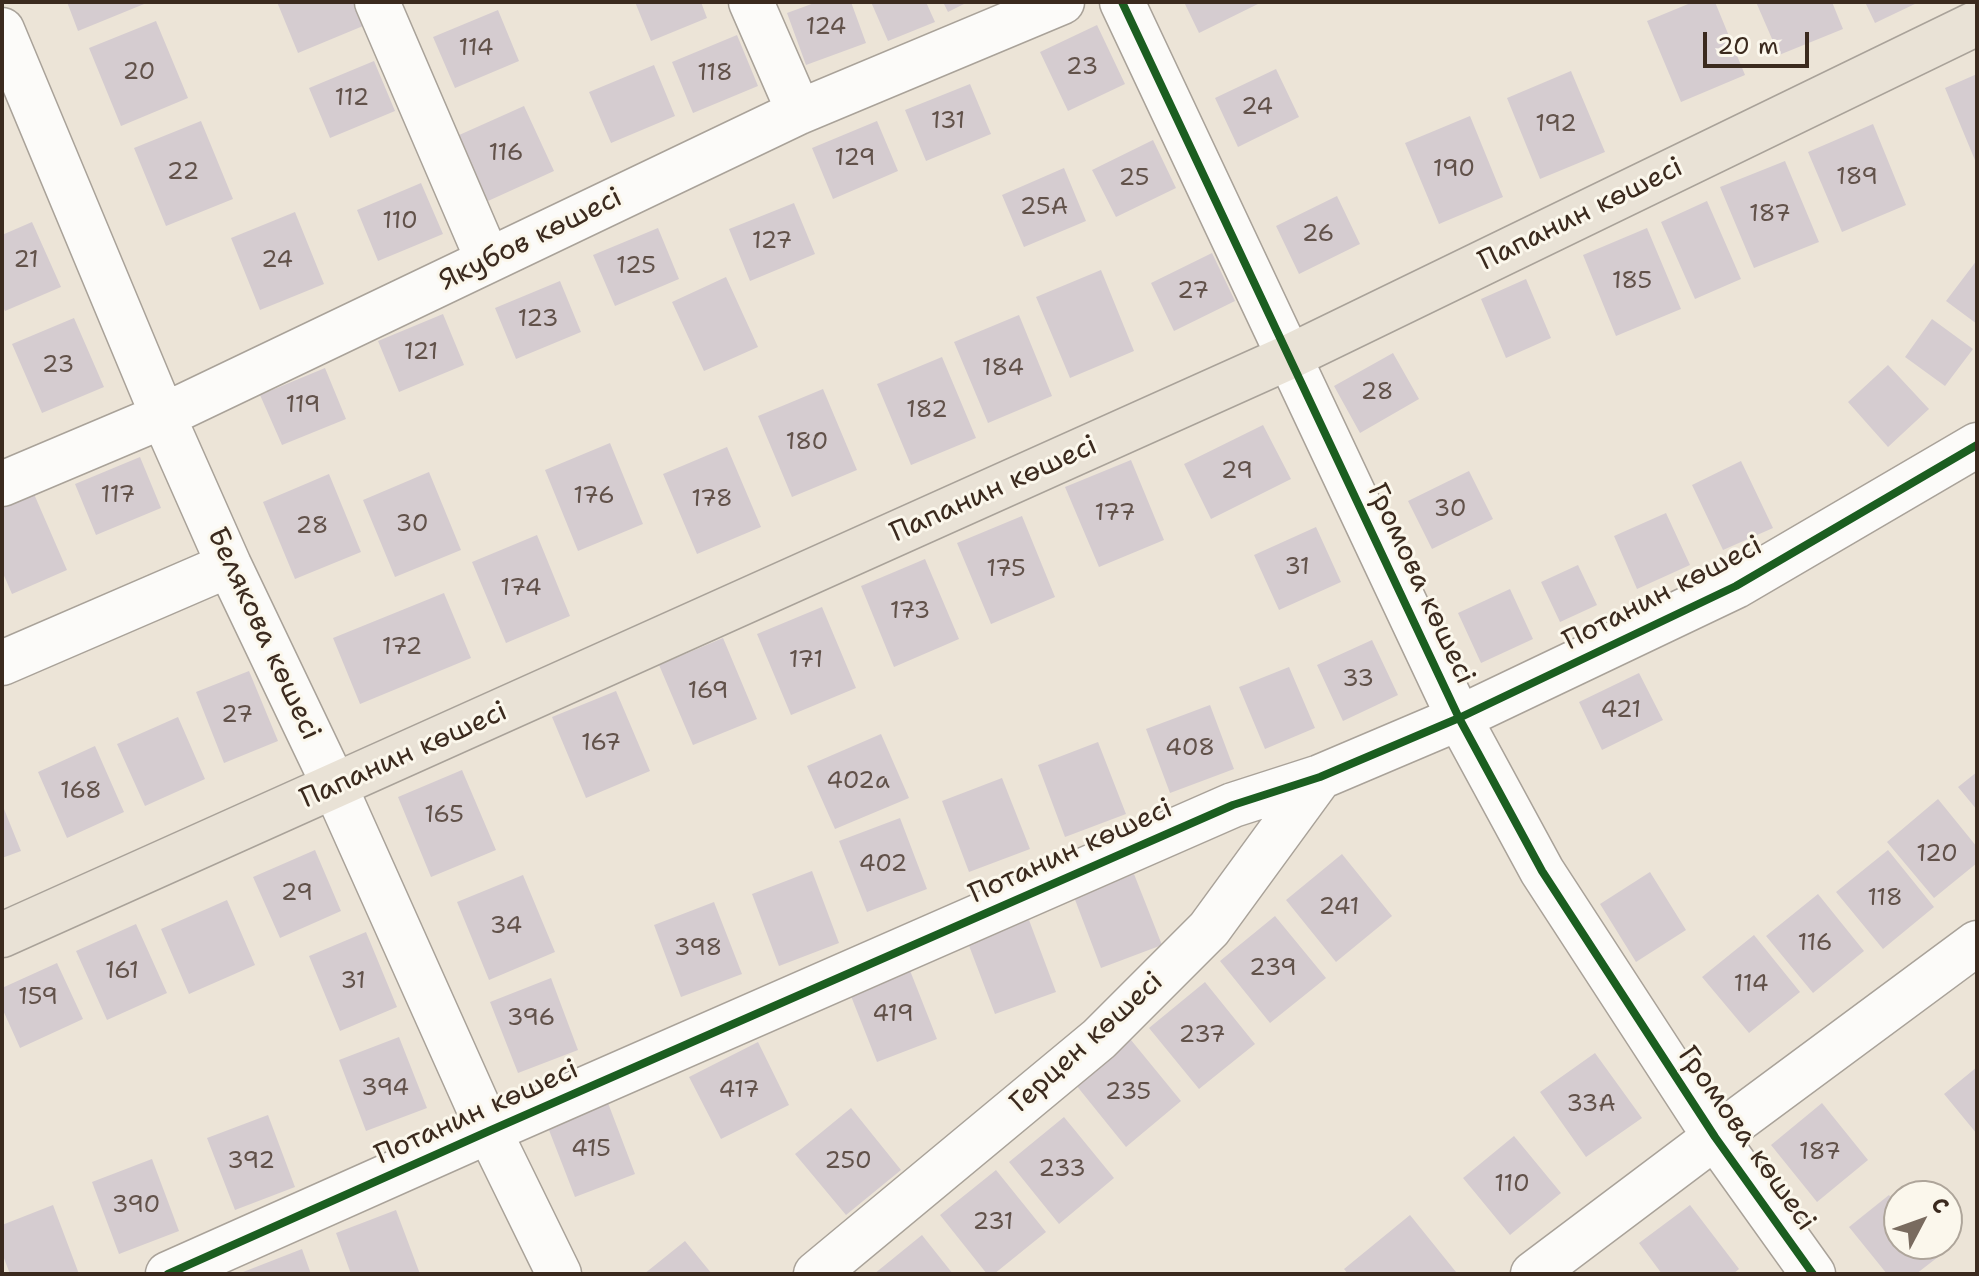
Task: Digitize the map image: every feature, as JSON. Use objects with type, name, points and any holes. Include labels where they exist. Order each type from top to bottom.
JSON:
[{"type":"main road","name":"Папанин көшесі","points":[[2,935],[1289,357],[1977,23]]},
{"type":"street","points":[[377,2],[488,260]]},
{"type":"street","points":[[751,2],[799,112]]},
{"type":"street","name":"Якубов көшесі","points":[[2,484],[163,416],[799,112],[1062,2]]},
{"type":"street","name":"Громова көшесі","points":[[1122,2],[1459,718],[1542,871],[1715,1137],[1813,1274]]},
{"type":"street","name":"Белякова көшесі","points":[[2,30],[163,416],[229,565],[335,787],[489,1131],[559,1274]]},
{"type":"street","name":"Потанин көшесі","points":[[168,1274],[1233,805],[1320,777],[1459,718],[1736,586],[1977,445]]},
{"type":"street","points":[[2,663],[229,565]]},
{"type":"street","name":"Герцен көшесі","points":[[816,1274],[1099,1039],[1209,929],[1320,777]]},
{"type":"street","points":[[1533,1274],[1977,943]]},
{"type":"building","points":[[67,2],[149,2],[78,31]]},
{"type":"building","points":[[277,2],[353,2],[363,26],[298,53]]},
{"type":"building","points":[[635,2],[701,2],[707,18],[651,41]]},
{"type":"building","points":[[817,2],[851,2],[866,43],[806,65],[787,13]]},
{"type":"building","points":[[871,2],[926,2],[935,22],[888,41]]},
{"type":"building","points":[[943,2],[968,2],[948,12]]},
{"type":"building","points":[[1184,2],[1262,2],[1199,33]]},
{"type":"building","points":[[1693,2],[1715,2],[1745,75],[1681,102],[1647,21]]},
{"type":"building","points":[[1756,2],[1832,2],[1843,29],[1779,55]]},
{"type":"building","points":[[1865,2],[1919,2],[1875,23]]},
{"type":"building","points":[[498,10],[519,61],[455,88],[433,37]]},
{"type":"building","points":[[156,21],[188,98],[121,126],[89,48]]},
{"type":"building","points":[[1097,25],[1125,84],[1068,111],[1040,52]]},
{"type":"building","points":[[737,35],[758,86],[693,113],[672,62]]},
{"type":"building","points":[[374,61],[395,111],[330,138],[309,88]]},
{"type":"building","points":[[654,65],[675,116],[611,143],[589,92]]},
{"type":"building","points":[[1276,69],[1299,117],[1238,147],[1215,98]]},
{"type":"building","points":[[1571,71],[1605,152],[1540,179],[1507,98]]},
{"type":"building","points":[[1977,74],[1977,165],[1945,88]]},
{"type":"building","points":[[970,84],[991,134],[926,161],[905,110]]},
{"type":"building","points":[[524,106],[554,171],[488,201],[457,136]]},
{"type":"building","points":[[1470,116],[1503,197],[1439,224],[1405,143]]},
{"type":"building","points":[[201,121],[233,199],[166,226],[134,148]]},
{"type":"building","points":[[877,121],[898,171],[833,199],[812,148]]},
{"type":"building","points":[[1873,124],[1906,205],[1842,232],[1808,152]]},
{"type":"building","points":[[1153,140],[1176,188],[1116,217],[1092,170]]},
{"type":"building","points":[[1785,161],[1819,242],[1754,268],[1720,187]]},
{"type":"building","points":[[1064,168],[1086,221],[1024,247],[1002,195]]},
{"type":"building","points":[[421,183],[443,234],[378,261],[357,210]]},
{"type":"building","points":[[1337,196],[1360,244],[1299,274],[1276,226]]},
{"type":"building","points":[[1707,201],[1741,279],[1695,299],[1661,222]]},
{"type":"building","points":[[794,203],[815,254],[750,281],[729,229]]},
{"type":"building","points":[[295,212],[324,284],[260,310],[231,238]]},
{"type":"building","points":[[32,222],[61,287],[5,311],[2,305],[2,235]]},
{"type":"building","points":[[658,228],[679,279],[615,306],[593,255]]},
{"type":"building","points":[[1647,228],[1681,309],[1616,336],[1583,255]]},
{"type":"building","points":[[1212,253],[1235,301],[1174,331],[1151,283]]},
{"type":"building","points":[[1977,260],[1977,324],[1946,301]]},
{"type":"building","points":[[1101,270],[1134,351],[1070,378],[1036,297]]},
{"type":"building","points":[[726,277],[758,347],[704,371],[672,302]]},
{"type":"building","points":[[1526,279],[1551,338],[1506,358],[1481,299]]},
{"type":"building","points":[[560,281],[581,332],[516,359],[495,308]]},
{"type":"building","points":[[443,314],[464,365],[399,392],[378,341]]},
{"type":"building","points":[[1019,315],[1052,396],[988,423],[954,342]]},
{"type":"building","points":[[74,318],[104,387],[42,413],[12,344]]},
{"type":"building","points":[[1932,319],[1973,349],[1945,386],[1905,357]]},
{"type":"building","points":[[1393,353],[1419,399],[1360,433],[1334,386]]},
{"type":"building","points":[[942,357],[976,438],[911,465],[877,384]]},
{"type":"building","points":[[1888,365],[1929,409],[1888,447],[1848,402]]},
{"type":"building","points":[[325,368],[346,419],[282,445],[260,395]]},
{"type":"building","points":[[823,389],[857,470],[792,497],[758,416]]},
{"type":"building","points":[[1263,425],[1291,479],[1211,519],[1184,464]]},
{"type":"building","points":[[610,443],[643,524],[578,551],[545,470]]},
{"type":"building","points":[[727,447],[761,527],[697,554],[663,474]]},
{"type":"building","points":[[140,457],[161,508],[96,535],[75,484]]},
{"type":"building","points":[[1131,460],[1164,540],[1099,567],[1065,487]]},
{"type":"building","points":[[1741,461],[1773,528],[1723,550],[1692,485]]},
{"type":"building","points":[[1469,471],[1493,519],[1432,549],[1408,501]]},
{"type":"building","points":[[429,472],[461,550],[395,577],[363,500]]},
{"type":"building","points":[[329,474],[361,552],[295,579],[263,502]]},
{"type":"building","points":[[34,494],[67,570],[12,594],[2,571],[2,508]]},
{"type":"building","points":[[1666,513],[1690,565],[1637,589],[1614,536]]},
{"type":"building","points":[[1022,516],[1055,597],[991,624],[957,543]]},
{"type":"building","points":[[1316,527],[1341,582],[1279,610],[1254,555]]},
{"type":"building","points":[[537,535],[570,616],[506,643],[472,562]]},
{"type":"building","points":[[925,559],[959,639],[894,667],[861,586]]},
{"type":"building","points":[[1578,565],[1597,605],[1560,622],[1541,582]]},
{"type":"building","points":[[1510,589],[1533,639],[1481,663],[1458,613]]},
{"type":"building","points":[[444,593],[471,658],[360,704],[333,638]]},
{"type":"building","points":[[822,607],[856,688],[791,715],[757,634]]},
{"type":"building","points":[[723,638],[757,719],[693,745],[659,665]]},
{"type":"building","points":[[1372,640],[1398,695],[1343,721],[1317,665]]},
{"type":"building","points":[[1289,667],[1315,728],[1265,749],[1239,687]]},
{"type":"building","points":[[249,671],[278,741],[224,763],[196,692]]},
{"type":"building","points":[[1639,673],[1663,720],[1602,750],[1579,702]]},
{"type":"building","points":[[616,691],[650,771],[586,798],[552,717]]},
{"type":"building","points":[[1210,705],[1234,769],[1170,793],[1146,729]]},
{"type":"building","points":[[178,717],[205,779],[145,806],[117,744]]},
{"type":"building","points":[[881,734],[909,798],[835,829],[807,766]]},
{"type":"building","points":[[1098,742],[1126,814],[1065,837],[1038,765]]},
{"type":"building","points":[[95,746],[124,812],[67,838],[38,772]]},
{"type":"building","points":[[462,770],[496,850],[431,877],[398,797]]},
{"type":"building","points":[[1977,772],[1977,810],[1958,787]]},
{"type":"building","points":[[1002,778],[1030,849],[969,872],[942,801]]},
{"type":"building","points":[[1938,799],[1977,847],[1977,863],[1934,898],[1887,842]]},
{"type":"building","points":[[2,804],[21,851],[2,858]]},
{"type":"building","points":[[900,818],[927,889],[867,912],[839,841]]},
{"type":"building","points":[[315,850],[341,911],[280,938],[253,877]]},
{"type":"building","points":[[1888,850],[1934,907],[1883,949],[1836,892]]},
{"type":"building","points":[[1342,854],[1392,916],[1336,962],[1286,900]]},
{"type":"building","points":[[812,871],[839,943],[779,966],[752,894]]},
{"type":"building","points":[[1650,872],[1686,930],[1636,962],[1600,904]]},
{"type":"building","points":[[1134,874],[1162,945],[1101,968],[1074,897]]},
{"type":"building","points":[[523,875],[555,952],[489,980],[457,902]]},
{"type":"building","points":[[1818,894],[1864,951],[1813,993],[1766,936]]},
{"type":"building","points":[[227,900],[255,965],[189,994],[161,929]]},
{"type":"building","points":[[714,902],[742,974],[681,997],[654,925]]},
{"type":"building","points":[[1275,916],[1326,978],[1270,1023],[1220,961]]},
{"type":"building","points":[[1029,920],[1056,992],[995,1014],[968,943]]},
{"type":"building","points":[[136,924],[167,993],[107,1020],[76,951]]},
{"type":"building","points":[[366,932],[397,1007],[340,1031],[309,956]]},
{"type":"building","points":[[1754,935],[1800,992],[1749,1033],[1702,977]]},
{"type":"building","points":[[57,963],[83,1019],[20,1048],[2,1008],[2,988]]},
{"type":"building","points":[[909,968],[937,1039],[877,1062],[849,991]]},
{"type":"building","points":[[551,978],[578,1050],[518,1073],[490,1002]]},
{"type":"building","points":[[1205,982],[1255,1044],[1199,1089],[1149,1028]]},
{"type":"building","points":[[399,1037],[427,1108],[366,1131],[339,1060]]},
{"type":"building","points":[[1131,1040],[1181,1101],[1126,1147],[1076,1085]]},
{"type":"building","points":[[758,1042],[789,1105],[721,1139],[689,1077]]},
{"type":"building","points":[[1595,1053],[1642,1118],[1586,1157],[1540,1092]]},
{"type":"building","points":[[1977,1067],[1977,1134],[1944,1094]]},
{"type":"building","points":[[608,1103],[635,1174],[575,1197],[547,1125]]},
{"type":"building","points":[[1822,1103],[1868,1160],[1817,1202],[1771,1145]]},
{"type":"building","points":[[851,1108],[901,1170],[846,1215],[795,1154]]},
{"type":"building","points":[[268,1115],[295,1187],[235,1210],[207,1138]]},
{"type":"building","points":[[1064,1117],[1114,1178],[1059,1224],[1009,1162]]},
{"type":"building","points":[[1514,1136],[1561,1193],[1510,1235],[1463,1178]]},
{"type":"building","points":[[152,1159],[179,1231],[119,1254],[92,1182]]},
{"type":"building","points":[[996,1170],[1046,1232],[994,1274],[987,1274],[940,1215]]},
{"type":"building","points":[[1883,1200],[1883,1260],[1934,1260],[1916,1274],[1887,1274],[1849,1227]]},
{"type":"building","points":[[53,1205],[79,1274],[10,1274],[2,1253],[2,1225]]},
{"type":"building","points":[[1690,1205],[1739,1269],[1733,1274],[1662,1274],[1639,1243]]},
{"type":"building","points":[[396,1210],[420,1274],[351,1274],[336,1233]]},
{"type":"building","points":[[1410,1215],[1456,1272],[1454,1274],[1348,1274],[1344,1269]]},
{"type":"building","points":[[922,1235],[953,1274],[874,1274]]},
{"type":"building","points":[[685,1241],[712,1274],[644,1274]]},
{"type":"building","points":[[302,1249],[311,1274],[238,1274]]},
{"type":"cycle path","points":[[1122,2],[1459,718],[1542,871],[1715,1137],[1813,1274]]},
{"type":"cycle path","points":[[168,1274],[1233,805],[1320,777],[1459,718],[1736,586],[1977,445]]}]
